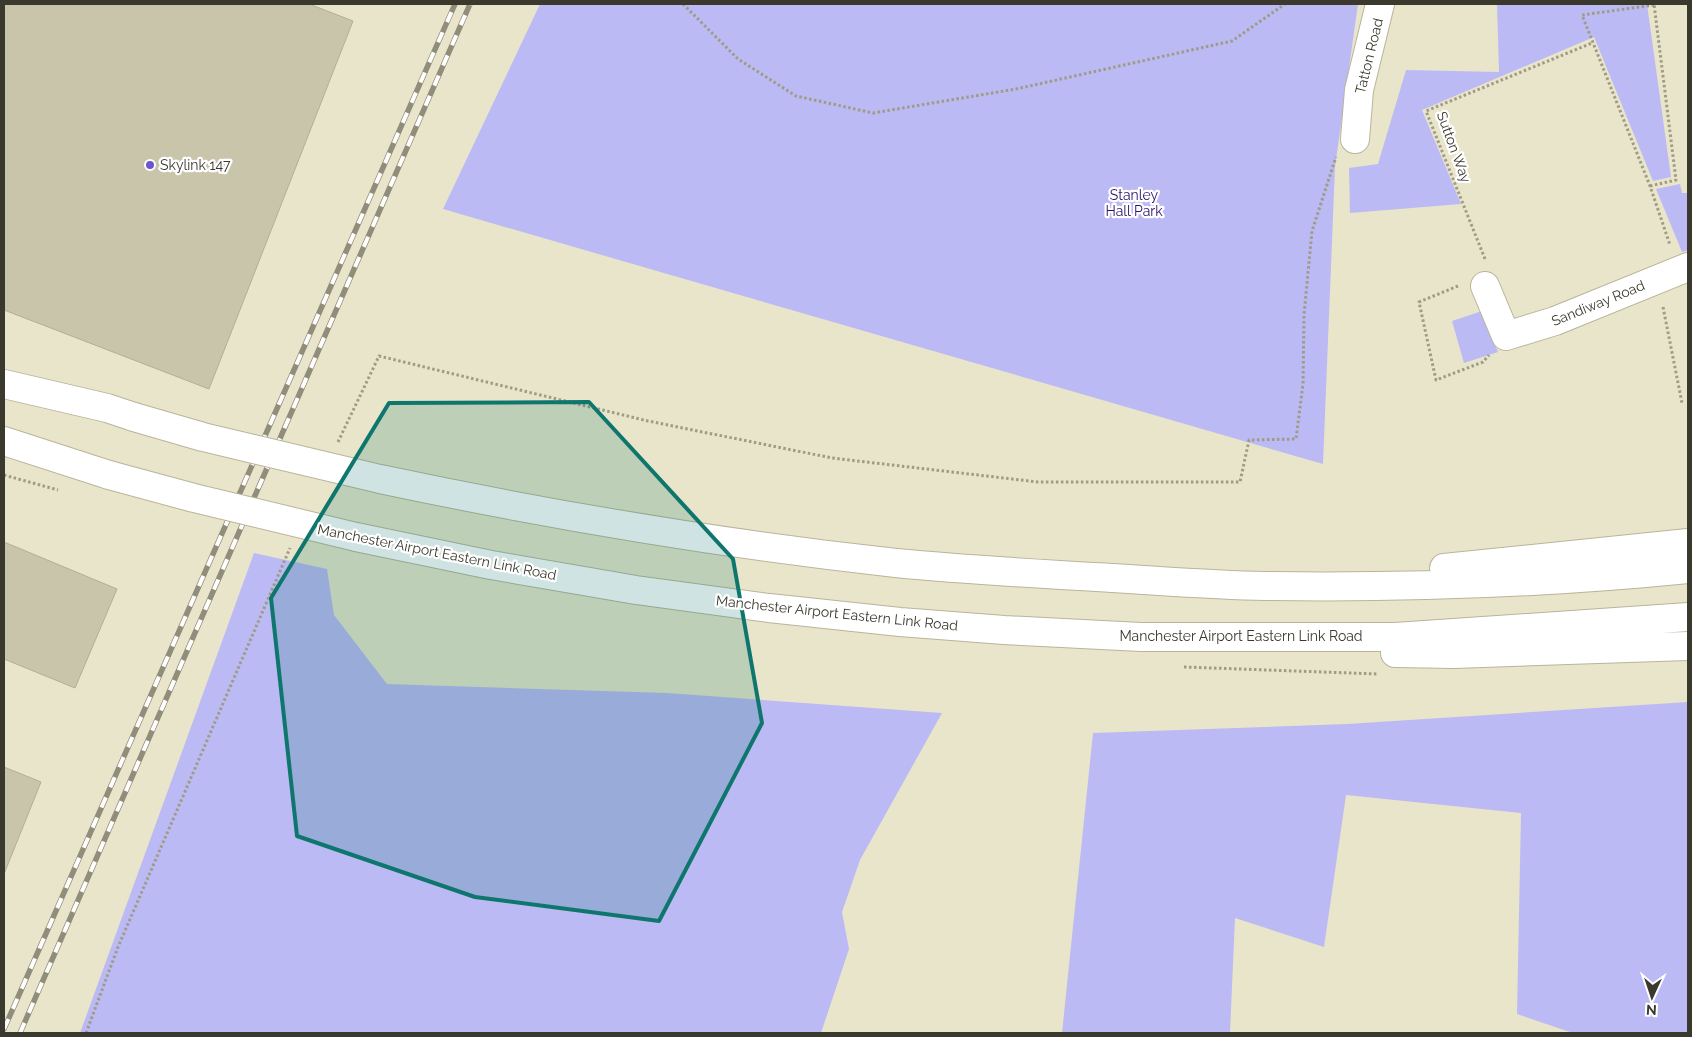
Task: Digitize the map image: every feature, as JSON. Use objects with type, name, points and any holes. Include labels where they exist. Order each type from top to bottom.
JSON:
[{"type":"main road","name":"Tatton Road","points":[[1355,139],[1359,90],[1380,4]]},
{"type":"main road","name":"Sandiway Road","points":[[1506,336],[1555,321],[1675,272]]},
{"type":"main road","points":[[1478,278],[1506,336]]},
{"type":"main road","points":[[4,369],[134,417],[203,437],[380,479],[502,505],[624,525],[878,560],[994,571],[1263,586],[1401,586],[1532,582],[1688,569]]},
{"type":"main road","points":[[4,384],[107,408]]},
{"type":"main road","name":"Manchester Airport Eastern Link Road","points":[[4,441],[109,475],[356,538],[491,565],[636,590],[769,608],[900,622],[1141,637],[1395,637],[1688,618]]},
{"type":"main road","points":[[4,446],[80,467]]},
{"type":"main road","points":[[1263,586],[1688,543]]},
{"type":"main road","points":[[1141,637],[1312,653],[1454,654],[1688,646]]},
{"type":"path","points":[[683,4],[738,59],[796,96],[873,113],[1016,89],[1232,41],[1285,4]]},
{"type":"path","points":[[1650,186],[1676,180],[1654,4],[1582,14],[1650,186],[1675,272],[1682,404]]},
{"type":"path","name":"Sutton Way","points":[[1478,278],[1426,111],[1592,43]]},
{"type":"path","points":[[1249,440],[1296,439],[1303,384],[1304,315],[1312,231],[1338,152],[1355,139]]},
{"type":"path","points":[[1478,278],[1419,302],[1436,380],[1483,362],[1506,336]]},
{"type":"path","points":[[4,475],[61,491]]},
{"type":"highlighted area","points":[[589,402],[733,559],[762,723],[659,921],[475,897],[297,836],[271,598],[389,403]]},
{"type":"green space","name":"Stanley Hall Park","points":[[540,4],[1358,4],[1335,167],[1323,464],[443,209]]},
{"type":"green space","points":[[1497,4],[1647,4],[1671,177],[1653,181],[1594,37],[1422,110],[1461,204],[1350,213],[1349,168],[1378,164],[1406,70],[1499,72]]},
{"type":"green space","points":[[1680,184],[1682,193],[1688,193],[1688,250],[1682,252],[1656,189]]},
{"type":"green space","points":[[1482,311],[1498,352],[1464,363],[1452,321]]},
{"type":"green space","points":[[254,553],[327,569],[334,615],[387,684],[667,693],[942,713],[860,860],[842,912],[849,949],[821,1033],[80,1033]]},
{"type":"green space","points":[[1688,702],[1688,1033],[1573,1033],[1517,1014],[1521,813],[1346,795],[1324,947],[1235,918],[1230,1033],[1062,1033],[1093,733],[1347,724]]},
{"type":"building","name":"Skylink 147","points":[[4,4],[309,4],[353,21],[209,389],[4,310]]},
{"type":"building","points":[[4,542],[117,589],[75,688],[4,659]]},
{"type":"building","points":[[4,767],[41,782],[4,874]]},
{"type":"railway","points":[[4,1029],[455,4]]},
{"type":"railway","points":[[20,1033],[470,4]]},
{"type":"place","name":"Skylink 147","points":[[150,165]]}]
